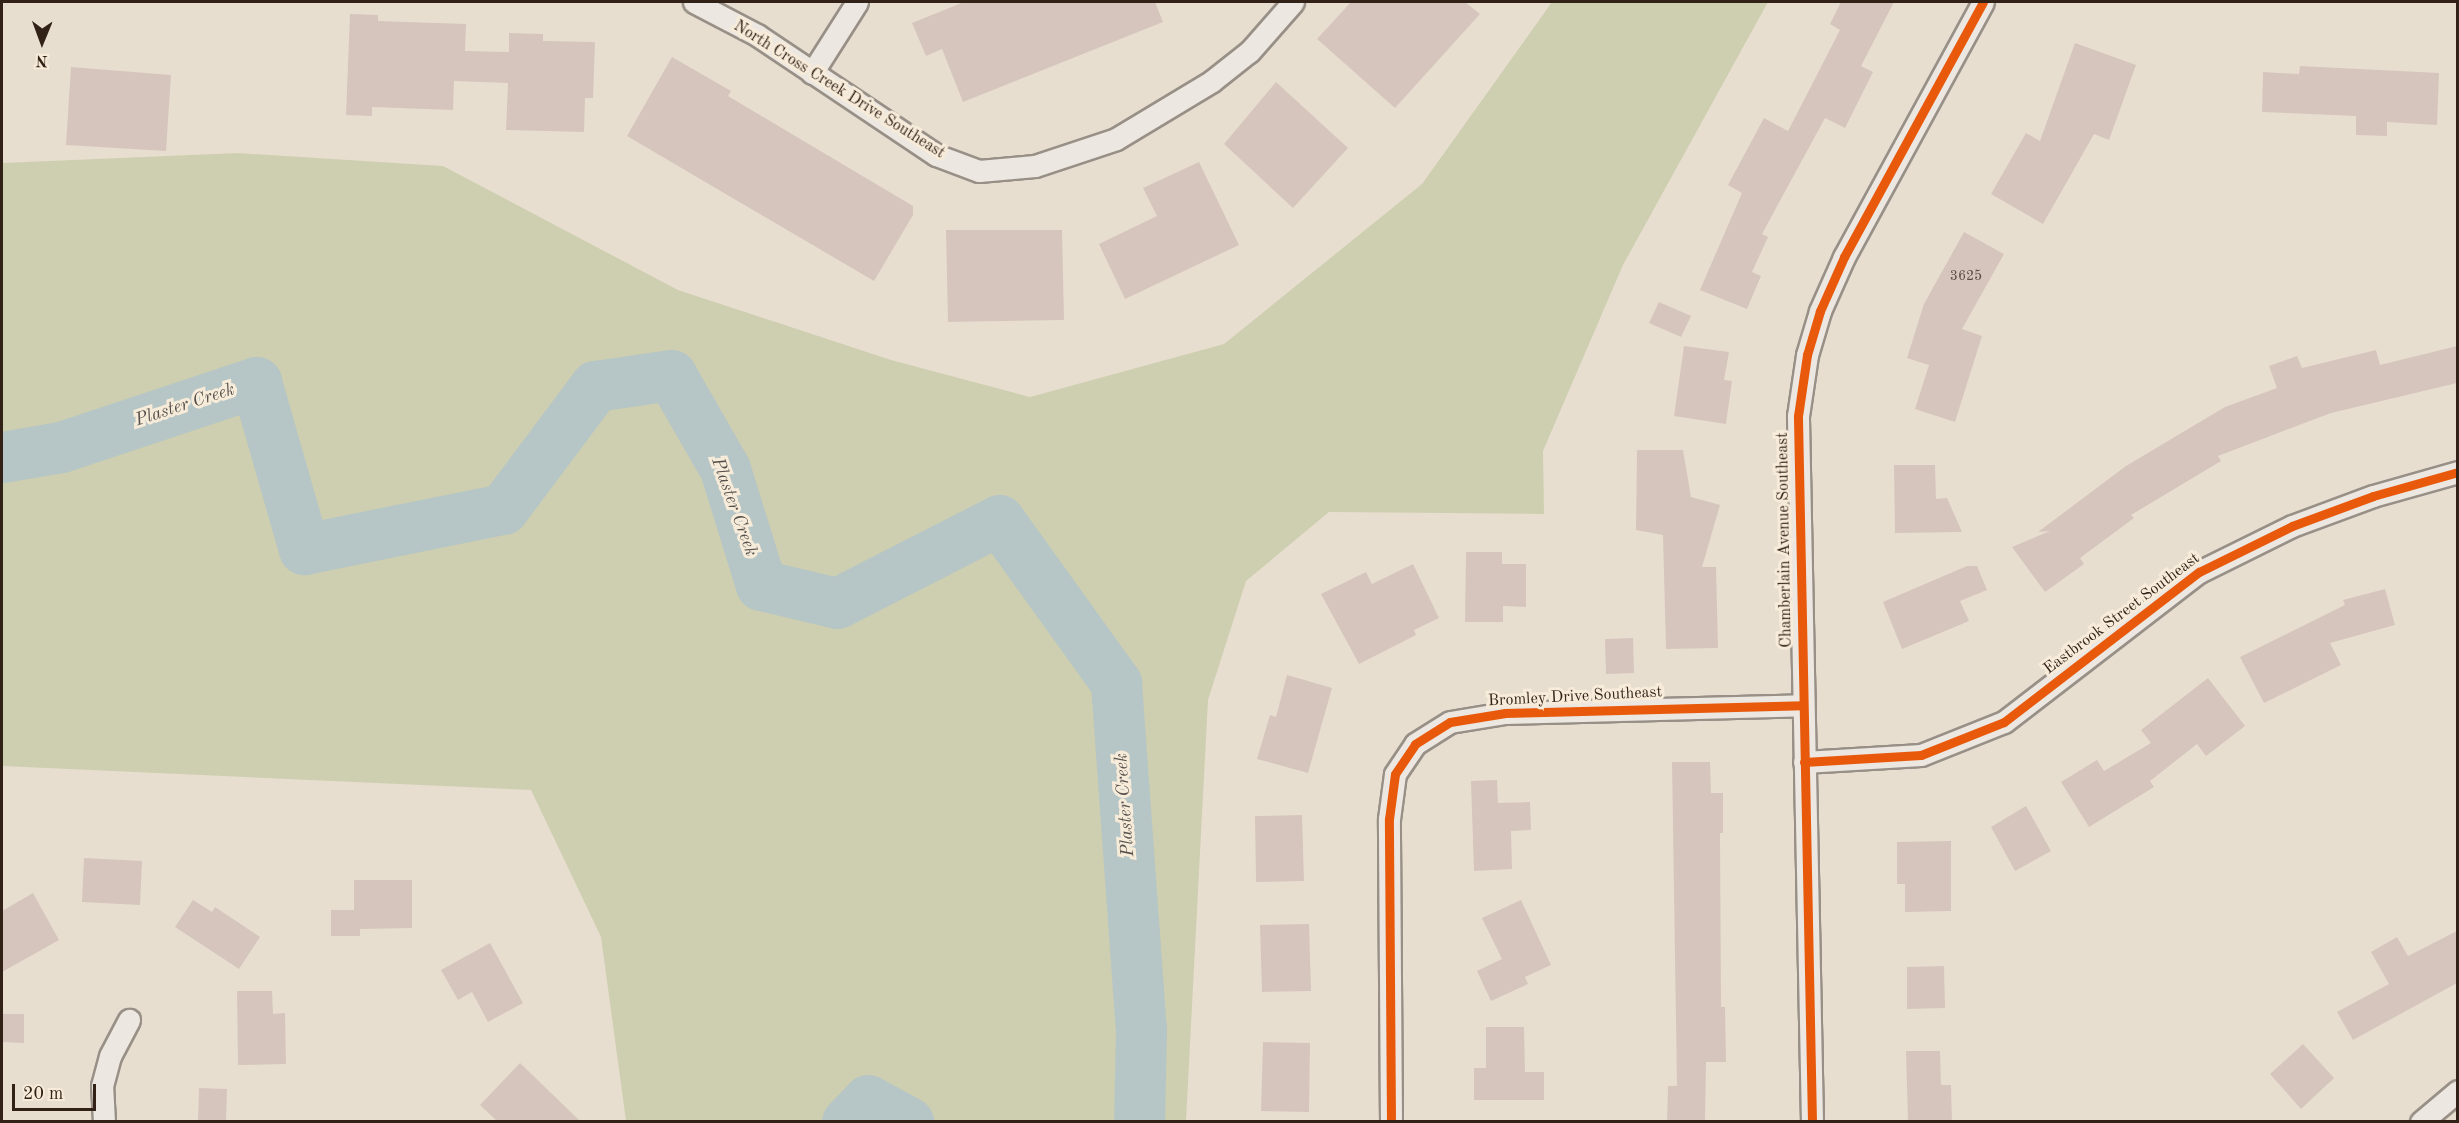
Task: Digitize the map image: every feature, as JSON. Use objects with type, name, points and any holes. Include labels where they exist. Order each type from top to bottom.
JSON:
[{"type":"street","name":"North Cross Creek Drive Southeast","points":[[694,2],[757,35],[936,155],[979,171],[1035,166],[1116,139],[1212,81],[1250,51],[1293,2]]},
{"type":"street","points":[[812,73],[857,2]]},
{"type":"street","name":"Chamberlain Avenue Southeast","points":[[1812,1122],[1796,462],[1798,416],[1807,356],[1820,311],[1844,257],[1983,2]]},
{"type":"street","name":"Eastbrook Street Southeast","points":[[1804,762],[1922,755],[2004,722],[2199,572],[2292,526],[2373,496],[2457,472]]},
{"type":"street","name":"Bromley Drive Southeast","points":[[1391,1122],[1389,819],[1395,774],[1415,744],[1450,722],[1505,713],[1803,705]]},
{"type":"street","points":[[104,1122],[102,1086],[110,1056],[129,1020]]},
{"type":"street","points":[[2421,1122],[2457,1091]]},
{"type":"green space","points":[[1552,2],[1768,2],[1623,265],[1543,451],[1544,514],[1329,512],[1246,581],[1208,700],[1186,1121],[626,1121],[601,937],[531,790],[2,766],[2,163],[238,153],[443,166],[678,290],[891,360],[1030,397],[1224,344],[1422,184]]},
{"type":"building","points":[[964,2],[1155,2],[1163,22],[963,102],[942,49],[926,56],[912,23]]},
{"type":"building","points":[[1351,2],[1465,2],[1480,14],[1395,108],[1317,39]]},
{"type":"building","points":[[1841,2],[1894,2],[1861,66],[1873,72],[1845,128],[1825,118],[1762,234],[1768,237],[1752,272],[1761,276],[1747,309],[1700,290],[1742,193],[1728,185],[1764,118],[1788,131],[1840,30],[1830,24]]},
{"type":"building","points":[[350,14],[378,15],[378,21],[466,24],[465,51],[509,52],[509,33],[543,34],[543,41],[595,42],[593,98],[585,98],[584,132],[506,130],[508,83],[454,81],[453,110],[372,107],[372,116],[346,115]]},
{"type":"building","points":[[2075,43],[2136,65],[2109,140],[2094,134],[2043,224],[1991,194],[2026,133],[2040,141]]},
{"type":"building","points":[[672,57],[731,91],[728,96],[913,206],[913,215],[874,281],[627,136]]},
{"type":"building","points":[[2300,66],[2439,73],[2437,125],[2387,122],[2387,136],[2356,135],[2356,116],[2262,112],[2263,72],[2299,74]]},
{"type":"building","points":[[71,67],[171,75],[166,151],[66,145]]},
{"type":"building","points":[[1276,82],[1348,148],[1293,208],[1224,144]]},
{"type":"building","points":[[1199,162],[1239,245],[1125,299],[1099,244],[1157,216],[1143,188]]},
{"type":"building","points":[[946,230],[1062,230],[1064,320],[948,322]]},
{"type":"building","points":[[1964,232],[2004,254],[1962,329],[1982,336],[1955,422],[1915,409],[1929,365],[1907,358],[1924,304]]},
{"type":"building","points":[[1659,302],[1691,316],[1681,337],[1649,323]]},
{"type":"building","points":[[1684,346],[1729,352],[1724,380],[1732,381],[1726,424],[1674,416]]},
{"type":"building","points":[[2457,346],[2457,383],[2331,413],[2218,456],[2221,461],[2131,515],[2134,518],[2080,558],[2084,564],[2045,592],[2012,547],[2050,531],[2038,532],[2126,466],[2225,407],[2277,388],[2269,366],[2297,356],[2302,368],[2376,350],[2380,365]]},
{"type":"building","points":[[1637,450],[1683,450],[1691,497],[1720,505],[1702,567],[1716,567],[1718,648],[1666,649],[1663,535],[1636,530]]},
{"type":"building","points":[[1894,465],[1935,465],[1936,499],[1947,498],[1962,532],[1895,533]]},
{"type":"building","points":[[1466,552],[1502,552],[1502,564],[1526,564],[1526,607],[1503,606],[1503,622],[1465,622]]},
{"type":"building","points":[[1413,564],[1439,618],[1414,630],[1416,635],[1359,664],[1321,594],[1366,572],[1372,584]]},
{"type":"building","points":[[1967,566],[1977,566],[1987,590],[1960,601],[1969,621],[1902,649],[1883,602]]},
{"type":"building","points":[[2385,589],[2395,625],[2330,643],[2341,665],[2264,703],[2240,657],[2345,605],[2343,600]]},
{"type":"building","points":[[1633,638],[1634,673],[1606,674],[1605,639]]},
{"type":"building","points":[[1287,675],[1332,688],[1308,773],[1257,759],[1270,715],[1276,717]]},
{"type":"building","points":[[2208,678],[2245,726],[2206,756],[2197,744],[2150,781],[2154,787],[2089,827],[2061,782],[2097,760],[2104,771],[2151,743],[2141,730]]},
{"type":"building","points":[[1672,762],[1710,762],[1711,793],[1723,793],[1723,833],[1720,833],[1721,1007],[1725,1007],[1726,1062],[1706,1062],[1705,1122],[1667,1122],[1668,1086],[1677,1086]]},
{"type":"building","points":[[1497,780],[1498,803],[1530,802],[1531,830],[1511,831],[1512,869],[1474,871],[1471,781]]},
{"type":"building","points":[[2026,806],[2051,851],[2015,871],[1991,827]]},
{"type":"building","points":[[1302,815],[1304,881],[1256,882],[1255,816]]},
{"type":"building","points":[[1951,841],[1951,911],[1905,912],[1905,884],[1897,884],[1897,842]]},
{"type":"building","points":[[84,858],[142,861],[140,905],[82,902]]},
{"type":"building","points":[[354,880],[412,880],[412,928],[360,929],[360,936],[331,936],[331,910],[354,910]]},
{"type":"building","points":[[33,893],[59,940],[2,972],[2,911]]},
{"type":"building","points":[[193,900],[212,912],[215,907],[260,937],[239,969],[175,927]]},
{"type":"building","points":[[1521,900],[1551,965],[1525,977],[1528,984],[1491,1001],[1477,971],[1502,959],[1482,918]]},
{"type":"building","points":[[1309,924],[1311,991],[1262,992],[1260,925]]},
{"type":"building","points":[[2457,931],[2457,983],[2353,1040],[2337,1012],[2389,984],[2371,952],[2397,937],[2408,956]]},
{"type":"building","points":[[490,943],[523,1003],[488,1022],[472,992],[458,1000],[441,970]]},
{"type":"building","points":[[1944,966],[1945,1008],[1907,1009],[1907,967]]},
{"type":"building","points":[[237,991],[272,991],[273,1014],[285,1013],[286,1064],[238,1065]]},
{"type":"building","points":[[2,1014],[24,1014],[24,1043],[2,1042]]},
{"type":"building","points":[[1486,1027],[1524,1027],[1525,1072],[1544,1072],[1544,1100],[1474,1100],[1474,1068],[1486,1068]]},
{"type":"building","points":[[1263,1042],[1310,1043],[1309,1112],[1261,1111]]},
{"type":"building","points":[[2303,1044],[2334,1078],[2301,1109],[2270,1074]]},
{"type":"building","points":[[1906,1051],[1940,1051],[1941,1085],[1951,1085],[1952,1122],[1908,1122]]},
{"type":"building","points":[[520,1063],[581,1122],[498,1122],[480,1105]]},
{"type":"building","points":[[199,1088],[227,1089],[226,1122],[198,1122]]},
{"type":"waterway","name":"Plaster Creek","points":[[2,457],[61,447],[256,382],[304,549],[503,509],[595,386],[671,375],[725,469],[761,585],[837,603],[999,520],[1116,683],[1141,1028],[1139,1122]]},
{"type":"waterway","name":"Plaster Creek","points":[[847,1122],[868,1100],[908,1122]]},
{"type":"cycle path","points":[[1812,1122],[1798,416],[1807,355],[1820,311],[1844,257],[1983,2]]},
{"type":"cycle path","points":[[1804,762],[1921,755],[2004,722],[2199,572],[2292,526],[2373,496],[2458,472]]},
{"type":"cycle path","points":[[1391,1122],[1389,819],[1395,774],[1415,744],[1450,722],[1505,713],[1803,705]]}]
